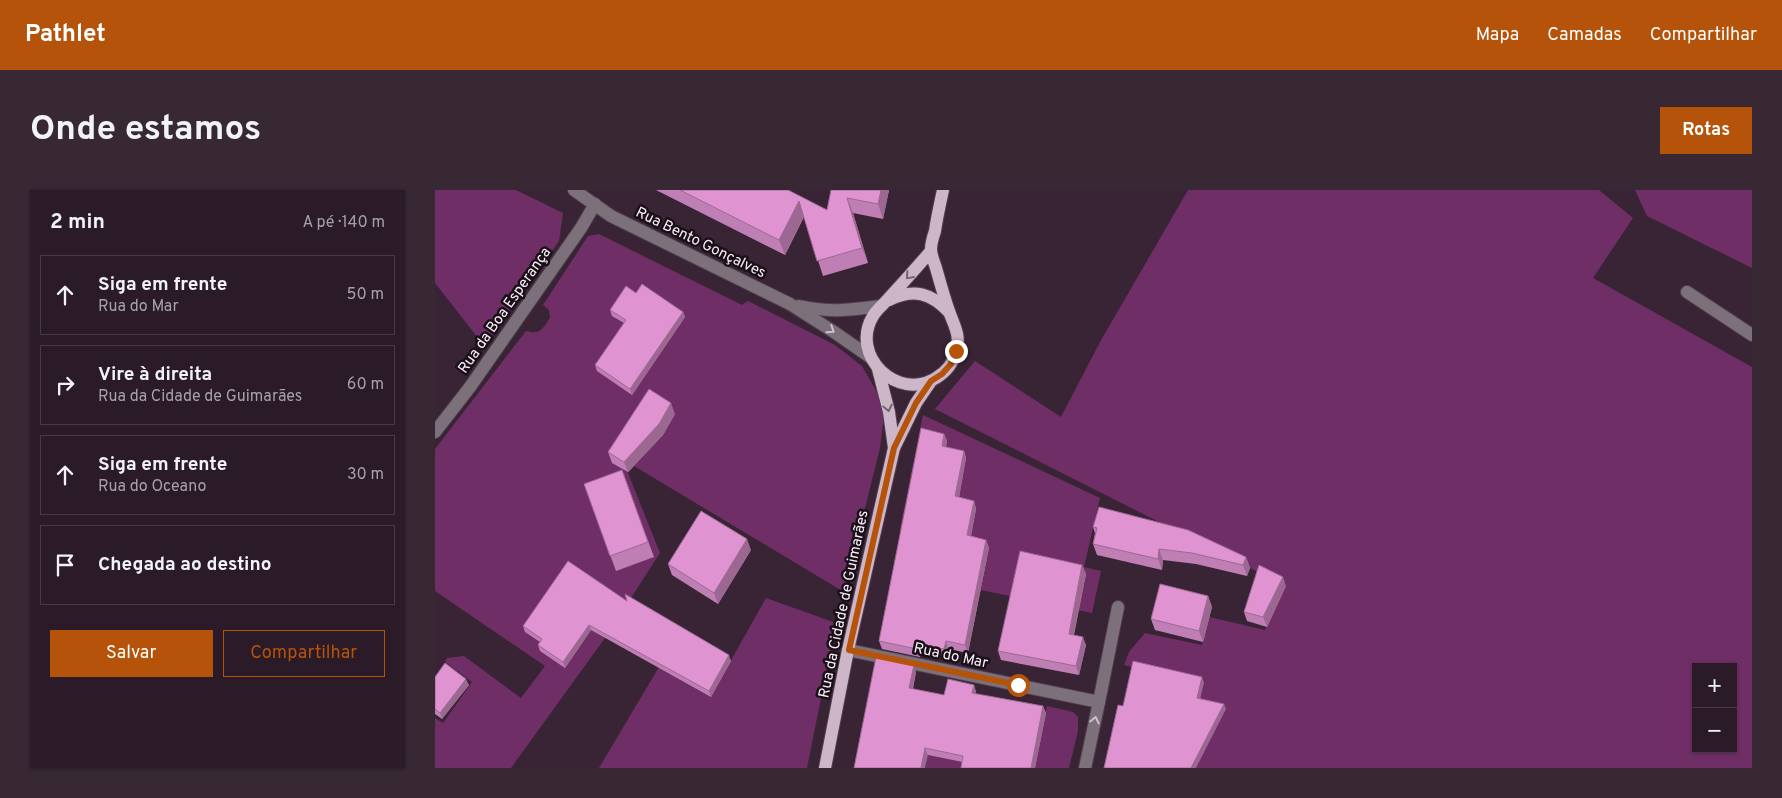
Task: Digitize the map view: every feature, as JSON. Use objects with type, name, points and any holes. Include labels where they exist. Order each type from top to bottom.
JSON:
[{"type":"main road","points":[[943,190],[931,251],[949,312]]},
{"type":"main road","points":[[884,304],[899,295],[913,293],[927,296],[940,302],[949,312],[956,324],[958,338],[951,364],[942,374],[931,381],[920,384],[902,383],[887,377],[878,369],[870,357],[867,343],[872,316],[931,251]]},
{"type":"main road","points":[[878,369],[889,412],[894,448]]},
{"type":"main road","points":[[894,448],[916,403],[931,381]]},
{"type":"main road","name":"Rua da Cidade de Guimarães","points":[[825,768],[894,448]]},
{"type":"street","name":"Rua Bento Gonçalves","points":[[575,190],[611,216],[790,304]]},
{"type":"street","name":"Rua da Boa Esperança","points":[[435,432],[470,387],[581,228],[595,204]]},
{"type":"street","points":[[1687,292],[1752,335]]},
{"type":"street","points":[[790,304],[828,311],[842,311],[884,304]]},
{"type":"street","points":[[790,304],[870,357]]},
{"type":"street","points":[[1085,768],[1118,607]]},
{"type":"street","name":"Rua do Mar","points":[[849,650],[1099,702]]},
{"type":"shaded area","points":[[435,190],[516,190],[563,213],[559,241],[485,347],[435,283]]},
{"type":"shaded area","points":[[1188,190],[1599,190],[1633,218],[1593,278],[1752,367],[1752,768],[1196,768],[1200,699],[1204,683],[1124,665],[1129,652],[1145,633],[1202,645],[1209,617],[1265,630],[1286,586],[935,409],[975,361],[1061,417],[1100,342]]},
{"type":"shaded area","points":[[1635,190],[1752,190],[1752,268],[1647,216]]},
{"type":"shaded area","points":[[599,234],[742,305],[748,301],[835,345],[862,366],[878,394],[884,416],[880,448],[844,592],[634,466],[628,473],[660,553],[605,638],[511,768],[435,768],[435,718],[443,723],[472,682],[445,662],[447,658],[464,656],[521,698],[545,666],[435,591],[435,449],[526,331],[538,332],[545,325],[550,318],[549,310],[543,305],[588,236]]},
{"type":"shaded area","points":[[923,415],[1100,498],[1084,567],[1101,571],[1092,613],[981,590],[989,548],[969,543],[945,454],[947,441],[905,530],[900,529]]},
{"type":"shaded area","points":[[766,598],[836,623],[807,768],[599,768],[659,667],[711,696]]},
{"type":"shaded area","points":[[1047,706],[1073,712],[1078,717],[1078,731],[1069,768],[1035,768]]},
{"type":"shaded area","points":[[928,755],[966,763],[965,768],[925,768]]},
{"type":"building","points":[[680,190],[788,190],[827,210],[831,190],[881,190],[878,204],[847,198],[862,248],[817,261],[799,201],[779,240]]},
{"type":"building","points":[[642,284],[683,312],[630,389],[595,365],[626,320],[610,310],[626,286],[636,293]]},
{"type":"building","points":[[649,389],[671,403],[659,424],[624,462],[608,452]]},
{"type":"building","points":[[921,428],[944,434],[942,446],[964,451],[955,496],[974,501],[967,535],[986,540],[965,645],[946,641],[944,649],[918,644],[917,649],[879,641]]},
{"type":"building","points":[[622,470],[648,542],[610,556],[584,484]]},
{"type":"building","points":[[1099,507],[1188,530],[1246,557],[1243,565],[1192,553],[1159,549],[1158,559],[1093,544],[1097,528],[1093,527]]},
{"type":"building","points":[[701,511],[747,539],[714,593],[668,564]]},
{"type":"building","points":[[1020,551],[1082,565],[1069,634],[1083,637],[1076,666],[998,651]]},
{"type":"building","points":[[568,561],[627,601],[625,594],[729,655],[709,691],[589,625],[563,662],[538,645],[542,639],[523,626]]},
{"type":"building","points":[[1259,565],[1283,577],[1263,617],[1244,612]]},
{"type":"building","points":[[1160,584],[1208,596],[1199,631],[1151,619]]},
{"type":"building","points":[[876,657],[914,665],[909,688],[944,695],[948,679],[974,685],[972,693],[1043,706],[1031,768],[961,768],[963,756],[925,748],[921,768],[854,768]]},
{"type":"building","points":[[1133,661],[1202,677],[1197,698],[1224,704],[1191,768],[1104,768],[1118,705],[1123,706]]},
{"type":"building","points":[[445,663],[466,679],[440,713],[435,709],[435,677]]},
{"type":"route","points":[[956,351],[951,364],[942,374],[931,381],[916,403],[894,448],[849,650],[1018,685]]}]
